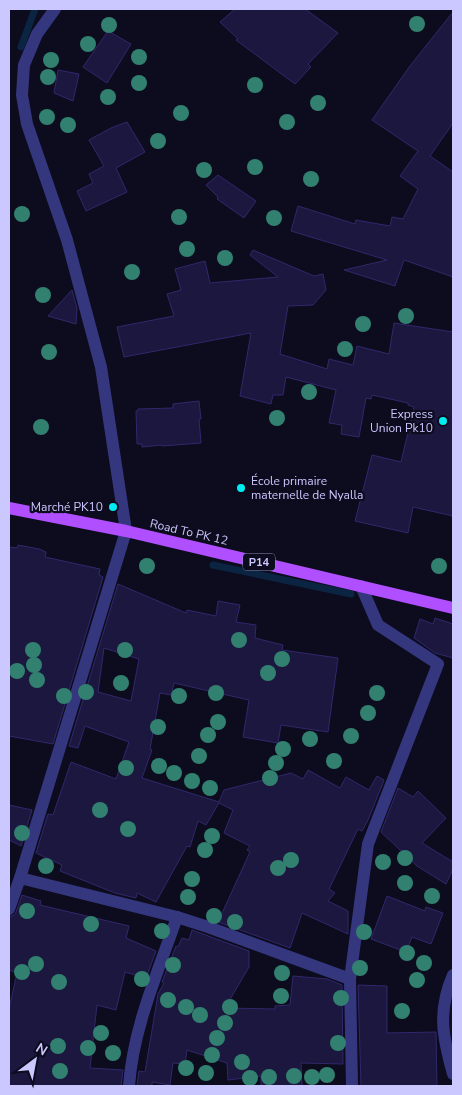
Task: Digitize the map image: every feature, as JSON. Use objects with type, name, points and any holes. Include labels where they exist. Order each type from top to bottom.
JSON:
[{"type":"main road","name":"Road To PK 12","points":[[9,508],[126,531],[453,608]]},
{"type":"street","points":[[9,909],[126,531],[101,367],[67,240],[27,124],[22,95],[24,65],[37,34],[55,9]]},
{"type":"street","points":[[352,1086],[350,980],[368,844],[438,664],[378,625],[361,586]]},
{"type":"street","points":[[20,878],[177,917],[350,980]]},
{"type":"street","points":[[130,1086],[131,1064],[138,1030],[177,917]]},
{"type":"street","points":[[453,975],[445,1000],[442,1030],[453,1074]]},
{"type":"building","points":[[235,9],[305,9],[338,33],[308,64],[311,67],[295,84],[236,40],[238,39],[220,22]]},
{"type":"building","points":[[453,12],[453,123],[430,156],[453,172],[453,277],[404,260],[395,286],[344,270],[387,260],[291,231],[298,206],[355,224],[356,220],[390,226],[392,217],[403,219],[418,189],[400,176],[418,151],[372,120],[410,66]]},
{"type":"building","points":[[108,31],[131,44],[107,83],[83,67]]},
{"type":"building","points":[[58,70],[79,74],[73,101],[54,93]]},
{"type":"building","points":[[127,122],[145,152],[116,168],[127,192],[86,211],[77,191],[93,183],[89,174],[104,166],[89,140]]},
{"type":"building","points":[[218,175],[256,201],[244,218],[217,199],[218,197],[206,185]]},
{"type":"building","points":[[253,250],[314,276],[323,274],[326,290],[313,305],[288,306],[280,354],[327,369],[329,359],[353,365],[357,346],[389,354],[394,323],[453,332],[453,516],[413,507],[408,533],[355,521],[372,455],[401,462],[414,407],[408,405],[408,403],[372,395],[371,399],[366,398],[359,437],[341,434],[342,425],[329,423],[336,390],[286,377],[283,395],[273,395],[271,404],[240,396],[251,333],[124,357],[117,327],[174,316],[167,294],[181,290],[175,269],[205,261],[210,283],[278,277],[250,255]]},
{"type":"building","points":[[72,290],[77,308],[76,324],[48,316]]},
{"type":"building","points":[[199,401],[201,443],[142,447],[142,444],[137,444],[136,411],[138,409],[173,408],[173,404]]},
{"type":"building","points":[[18,545],[46,552],[45,557],[100,569],[99,575],[103,577],[53,744],[9,736],[9,547],[17,548]]},
{"type":"building","points":[[118,584],[186,613],[187,610],[216,616],[218,601],[240,605],[236,622],[256,625],[255,638],[283,645],[282,650],[338,658],[328,732],[281,725],[278,743],[243,737],[249,700],[174,683],[171,695],[160,693],[150,749],[152,750],[142,778],[219,802],[224,790],[291,773],[303,779],[308,770],[340,788],[346,777],[369,790],[377,776],[384,780],[368,820],[362,831],[358,829],[329,889],[335,893],[328,901],[348,911],[348,934],[302,913],[290,948],[218,922],[250,852],[247,850],[250,846],[224,833],[233,810],[219,803],[206,825],[198,821],[190,847],[187,846],[156,902],[137,893],[136,898],[115,893],[60,871],[62,865],[36,853],[48,814],[53,815],[71,762],[116,779],[129,742],[85,726],[78,748],[69,746]],"holes":[[[104,648],[139,659],[131,701],[98,692]]]},
{"type":"building","points":[[435,618],[453,624],[453,658],[435,653],[414,638],[420,619],[433,624]]},
{"type":"building","points":[[398,788],[413,797],[418,791],[446,818],[422,843],[453,862],[453,869],[446,884],[417,866],[381,832]]},
{"type":"building","points":[[9,805],[32,810],[21,846],[9,840]]},
{"type":"building","points":[[22,895],[41,901],[40,905],[129,926],[126,938],[156,951],[146,978],[125,972],[116,1010],[97,1005],[90,1068],[123,1070],[121,1086],[9,1086],[9,1009],[17,973],[9,970],[9,917],[16,912]]},
{"type":"building","points":[[387,896],[425,911],[426,907],[443,913],[431,944],[412,937],[406,952],[371,939]]},
{"type":"building","points":[[192,930],[249,951],[249,967],[225,1008],[275,1009],[275,1006],[290,1005],[293,976],[327,979],[342,985],[343,1064],[301,1063],[302,1086],[261,1086],[261,1076],[228,1080],[227,1063],[187,1050],[185,1064],[173,1063],[170,1085],[152,1082],[152,1086],[137,1086],[139,1071],[145,1072],[158,994],[164,983],[162,982],[176,946],[178,947],[182,938],[189,940]]},
{"type":"building","points":[[358,985],[387,986],[387,1033],[436,1032],[437,1086],[361,1086]]},
{"type":"waterway","points":[[21,47],[35,9]]},
{"type":"waterway","points":[[213,565],[351,594]]},
{"type":"place","name":"Express Union Pk10","points":[[443,421]]},
{"type":"place","name":"École primaire maternelle de Nyalla","points":[[241,488]]},
{"type":"place","name":"Marché PK10","points":[[113,507]]}]
